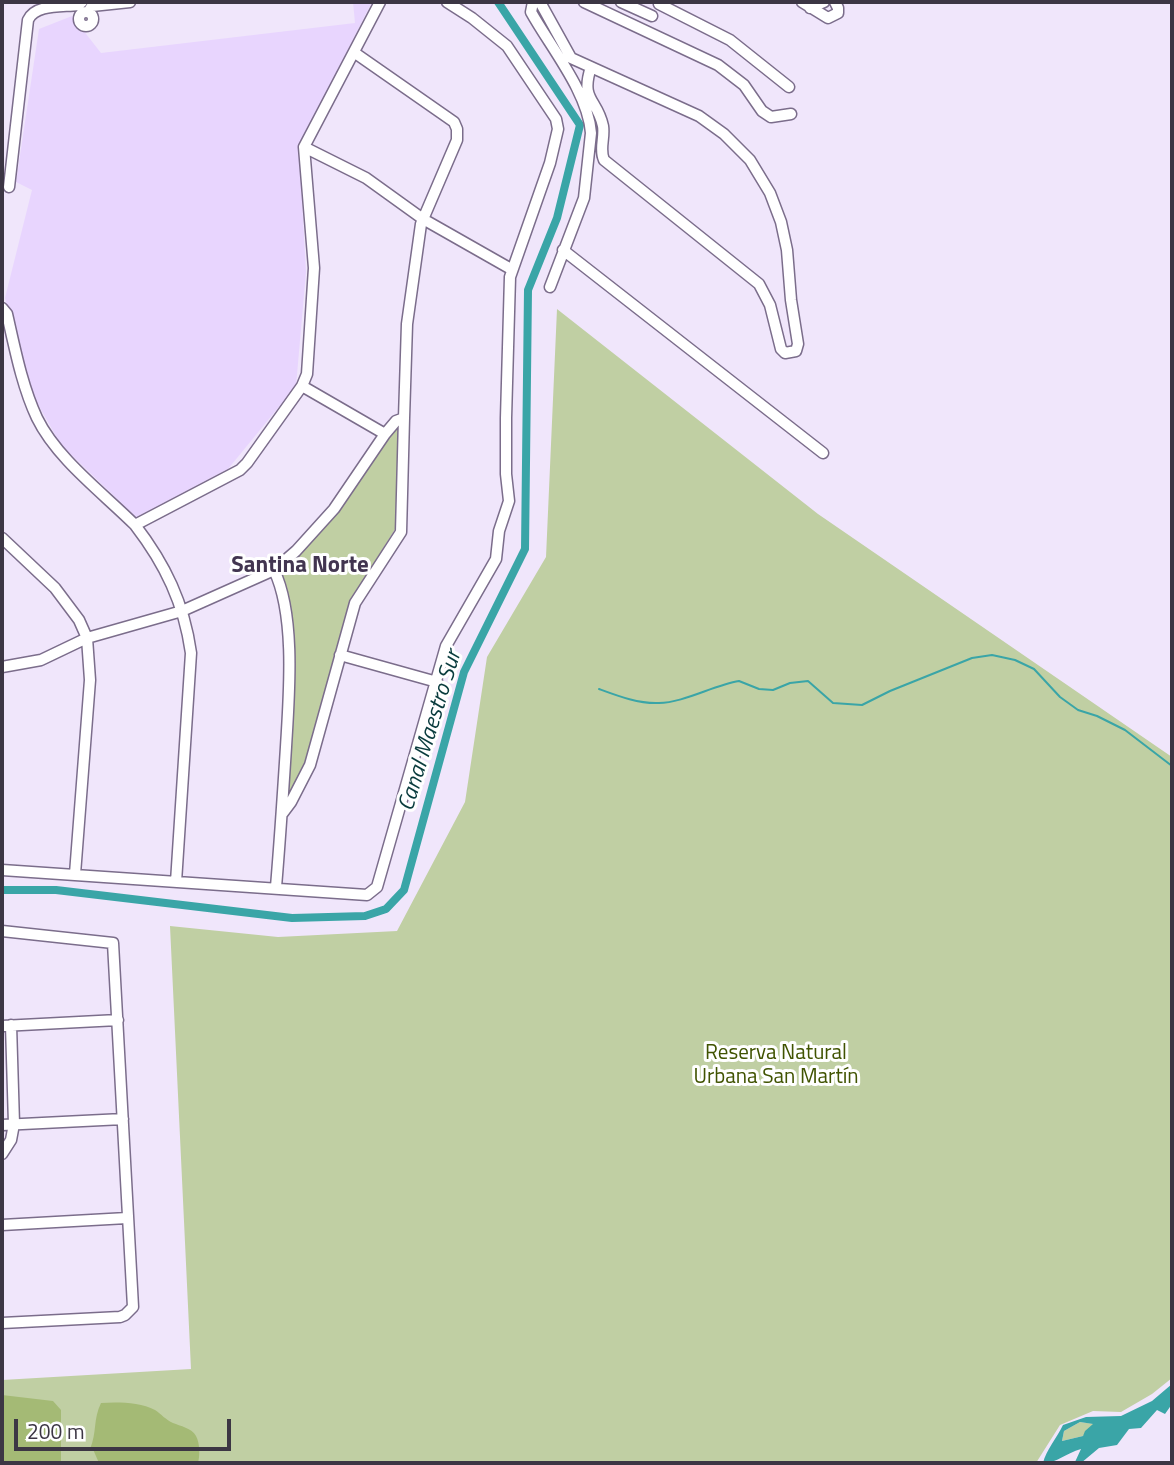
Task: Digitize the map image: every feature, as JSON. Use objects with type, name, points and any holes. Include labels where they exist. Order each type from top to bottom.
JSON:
[{"type":"street","points":[[9,187],[26,28],[30,15],[41,9],[130,2]]},
{"type":"street","points":[[135,525],[216,484],[244,466],[302,386],[307,371],[314,273],[304,147],[380,2]]},
{"type":"street","points":[[2,870],[367,895],[375,891],[446,646],[494,565],[499,531],[509,501],[506,418],[511,269],[550,163],[558,123],[507,46],[447,2]]},
{"type":"street","points":[[533,2],[531,12],[575,84],[591,123],[591,147],[584,198],[551,287]]},
{"type":"street","points":[[540,2],[567,52],[575,61],[591,67],[686,109],[711,124],[741,149],[770,193],[781,222],[789,260],[792,308],[798,344],[796,351],[785,353],[780,349],[763,289],[752,277],[604,160],[603,128],[587,92],[591,67]]},
{"type":"street","points":[[584,2],[718,65],[744,85],[766,115],[775,118],[791,114]]},
{"type":"street","points":[[621,2],[652,16]]},
{"type":"street","points":[[806,5],[824,2]]},
{"type":"street","points":[[806,5],[832,18],[838,13],[835,2]]},
{"type":"street","points":[[646,30],[659,3],[730,40],[789,88]]},
{"type":"street","points":[[282,814],[310,765],[355,603],[401,529],[407,324],[423,219],[457,140],[456,124],[355,53]]},
{"type":"street","points":[[304,147],[366,178],[423,219],[511,269]]},
{"type":"street","points":[[564,250],[823,453]]},
{"type":"street","points":[[2,308],[7,314],[25,387],[37,418],[64,455],[135,525],[164,566],[182,611],[189,638],[191,665],[176,882]]},
{"type":"street","points":[[771,312],[792,308]]},
{"type":"street","points":[[302,386],[385,434]]},
{"type":"street","points":[[2,667],[41,660],[87,638],[182,611],[274,570],[334,509],[385,434],[396,421],[404,418]]},
{"type":"street","points":[[2,538],[55,588],[74,612],[87,638],[90,680],[75,874]]},
{"type":"street","points":[[274,570],[279,582],[287,627],[290,662],[276,887]]},
{"type":"street","points":[[340,654],[436,682]]},
{"type":"street","points":[[2,931],[113,943],[133,1307],[120,1317],[2,1322]]},
{"type":"street","points":[[2,1154],[11,1140],[14,1124],[7,1025],[118,1020]]},
{"type":"street","points":[[2,1125],[123,1119]]},
{"type":"street","points":[[2,1225],[127,1218]]},
{"type":"shaded area","points":[[353,2],[372,2],[299,146],[306,272],[296,386],[228,469],[136,517],[61,445],[32,394],[5,298],[32,190],[16,182],[39,29],[72,16],[101,53],[355,23]]},
{"type":"shaded area","points":[[1172,1384],[1172,1404],[1165,1414],[1157,1410],[1141,1428],[1129,1429],[1117,1445],[1099,1448],[1081,1463],[1072,1463],[1081,1449],[1043,1463],[1063,1425],[1086,1417],[1121,1416],[1152,1401]],"holes":[[[1080,1422],[1093,1424],[1083,1436],[1062,1441],[1064,1431]]]},
{"type":"shaded area","points":[[2,1395],[53,1401],[61,1410],[61,1463],[2,1463]]},
{"type":"shaded area","points":[[101,1403],[142,1405],[155,1410],[170,1422],[189,1429],[198,1442],[198,1463],[99,1463],[92,1447],[90,1449]]},
{"type":"green space","name":"Reserva Natural Urbana San Martín","points":[[557,309],[818,514],[1172,757],[1172,1378],[1152,1394],[1121,1412],[1093,1411],[1060,1425],[1036,1463],[2,1463],[2,1380],[191,1369],[170,926],[278,937],[397,931],[465,802],[487,657],[546,557]]},
{"type":"green space","points":[[399,427],[397,526],[350,602],[306,762],[292,795],[288,792],[294,650],[280,572],[395,428]]},
{"type":"green space","points":[[1080,1422],[1094,1424],[1083,1436],[1062,1441],[1064,1431]]},
{"type":"waterway","name":"Canal Maestro Sur","points":[[2,890],[56,890],[292,918],[365,916],[386,909],[404,890],[464,672],[525,549],[528,290],[557,218],[580,125],[498,2]]},
{"type":"waterway","points":[[599,689],[636,701],[659,703],[678,700],[739,681],[759,689],[773,690],[790,683],[808,681],[833,703],[862,705],[972,658],[992,655],[1015,660],[1034,669],[1060,697],[1078,710],[1125,730],[1172,766]]},
{"type":"district","name":"Santina Norte","points":[[300,566]]}]
